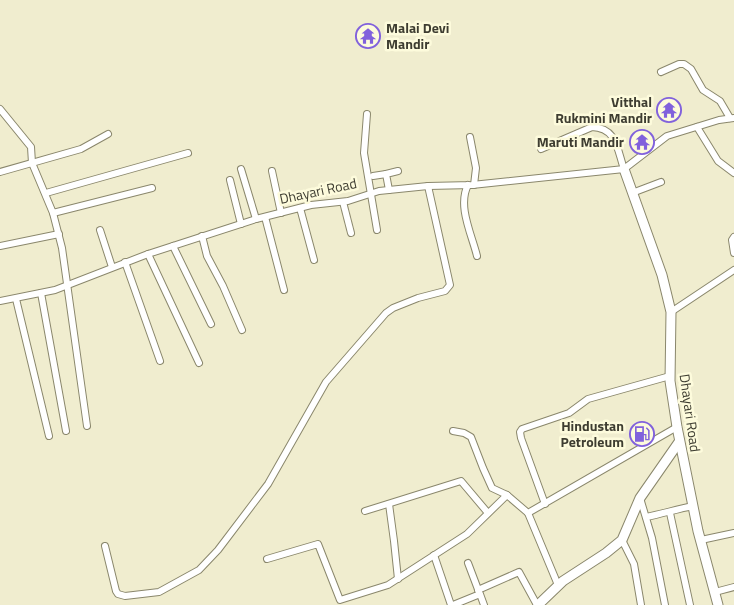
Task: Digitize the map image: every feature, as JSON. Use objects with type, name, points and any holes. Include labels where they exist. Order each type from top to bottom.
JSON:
[{"type":"street","points":[[541,149],[592,127],[600,127],[614,137],[624,168],[667,136],[719,120],[732,118],[720,101],[703,90],[688,66],[679,64],[661,72]]},
{"type":"street","points":[[0,109],[31,147],[32,163],[38,180],[46,193],[59,234],[87,426]]},
{"type":"street","points":[[367,114],[364,154],[377,230]]},
{"type":"street","points":[[697,127],[718,161],[734,173]]},
{"type":"street","points":[[0,172],[81,149],[108,134]]},
{"type":"street","points":[[470,137],[476,168],[471,185],[465,192],[464,208],[478,256]]},
{"type":"street","points":[[46,193],[188,153]]},
{"type":"street","name":"Dhayari Road","points":[[0,301],[41,294],[125,262],[202,236],[311,205],[343,202],[388,190],[428,186],[471,185],[624,168],[662,275],[671,312],[670,376],[679,442],[718,605]]},
{"type":"street","points":[[241,169],[256,220]]},
{"type":"street","points":[[272,171],[281,213]]},
{"type":"street","points":[[373,176],[398,171]]},
{"type":"street","points":[[386,174],[388,190]]},
{"type":"street","points":[[230,180],[241,224]]},
{"type":"street","points":[[632,193],[661,182]]},
{"type":"street","points":[[105,546],[116,591],[118,594],[125,596],[162,590],[199,570],[218,550],[268,484],[326,382],[386,313],[393,308],[418,298],[445,291],[450,286],[428,186]]},
{"type":"street","points":[[53,213],[152,188]]},
{"type":"street","points":[[343,202],[351,233]]},
{"type":"street","points":[[300,208],[314,260]]},
{"type":"street","points":[[265,217],[284,290]]},
{"type":"street","points":[[100,230],[112,267]]},
{"type":"street","points":[[0,246],[59,234]]},
{"type":"street","points":[[202,236],[207,256],[223,286],[242,330]]},
{"type":"street","points":[[734,237],[732,240],[734,254]]},
{"type":"street","points":[[173,246],[211,324]]},
{"type":"street","points":[[148,254],[199,363]]},
{"type":"street","points":[[125,262],[160,361]]},
{"type":"street","points":[[671,312],[734,270]]},
{"type":"street","points":[[41,294],[66,431]]},
{"type":"street","points":[[16,298],[49,436]]},
{"type":"street","points":[[545,504],[521,438],[520,432],[522,429],[569,413],[588,399],[670,376]]},
{"type":"street","points":[[528,513],[677,427]]},
{"type":"street","points":[[453,431],[464,433],[471,437],[492,488],[507,496],[528,513],[558,585]]},
{"type":"street","points":[[434,555],[452,605],[519,572],[537,605],[558,585],[622,540],[640,498],[679,442]]},
{"type":"street","points":[[366,511],[461,481],[488,514]]},
{"type":"street","points":[[268,559],[318,544],[340,600],[388,585],[398,579],[467,534],[507,496]]},
{"type":"street","points":[[640,498],[646,517],[665,605]]},
{"type":"street","points":[[389,504],[398,579]]},
{"type":"street","points":[[646,517],[670,513],[693,506]]},
{"type":"street","points":[[670,513],[690,605]]},
{"type":"street","points":[[701,540],[734,533]]},
{"type":"street","points":[[622,540],[634,564],[642,605]]},
{"type":"street","points":[[468,563],[484,605]]},
{"type":"street","points":[[715,592],[734,586]]},
{"type":"place","name":"Malai Devi Mandir","points":[[368,36]]},
{"type":"place","name":"Vitthal Rukmini Mandir","points":[[669,110]]},
{"type":"place","name":"Maruti Mandir","points":[[642,142]]},
{"type":"place","name":"Hindustan Petroleum","points":[[642,434]]}]
